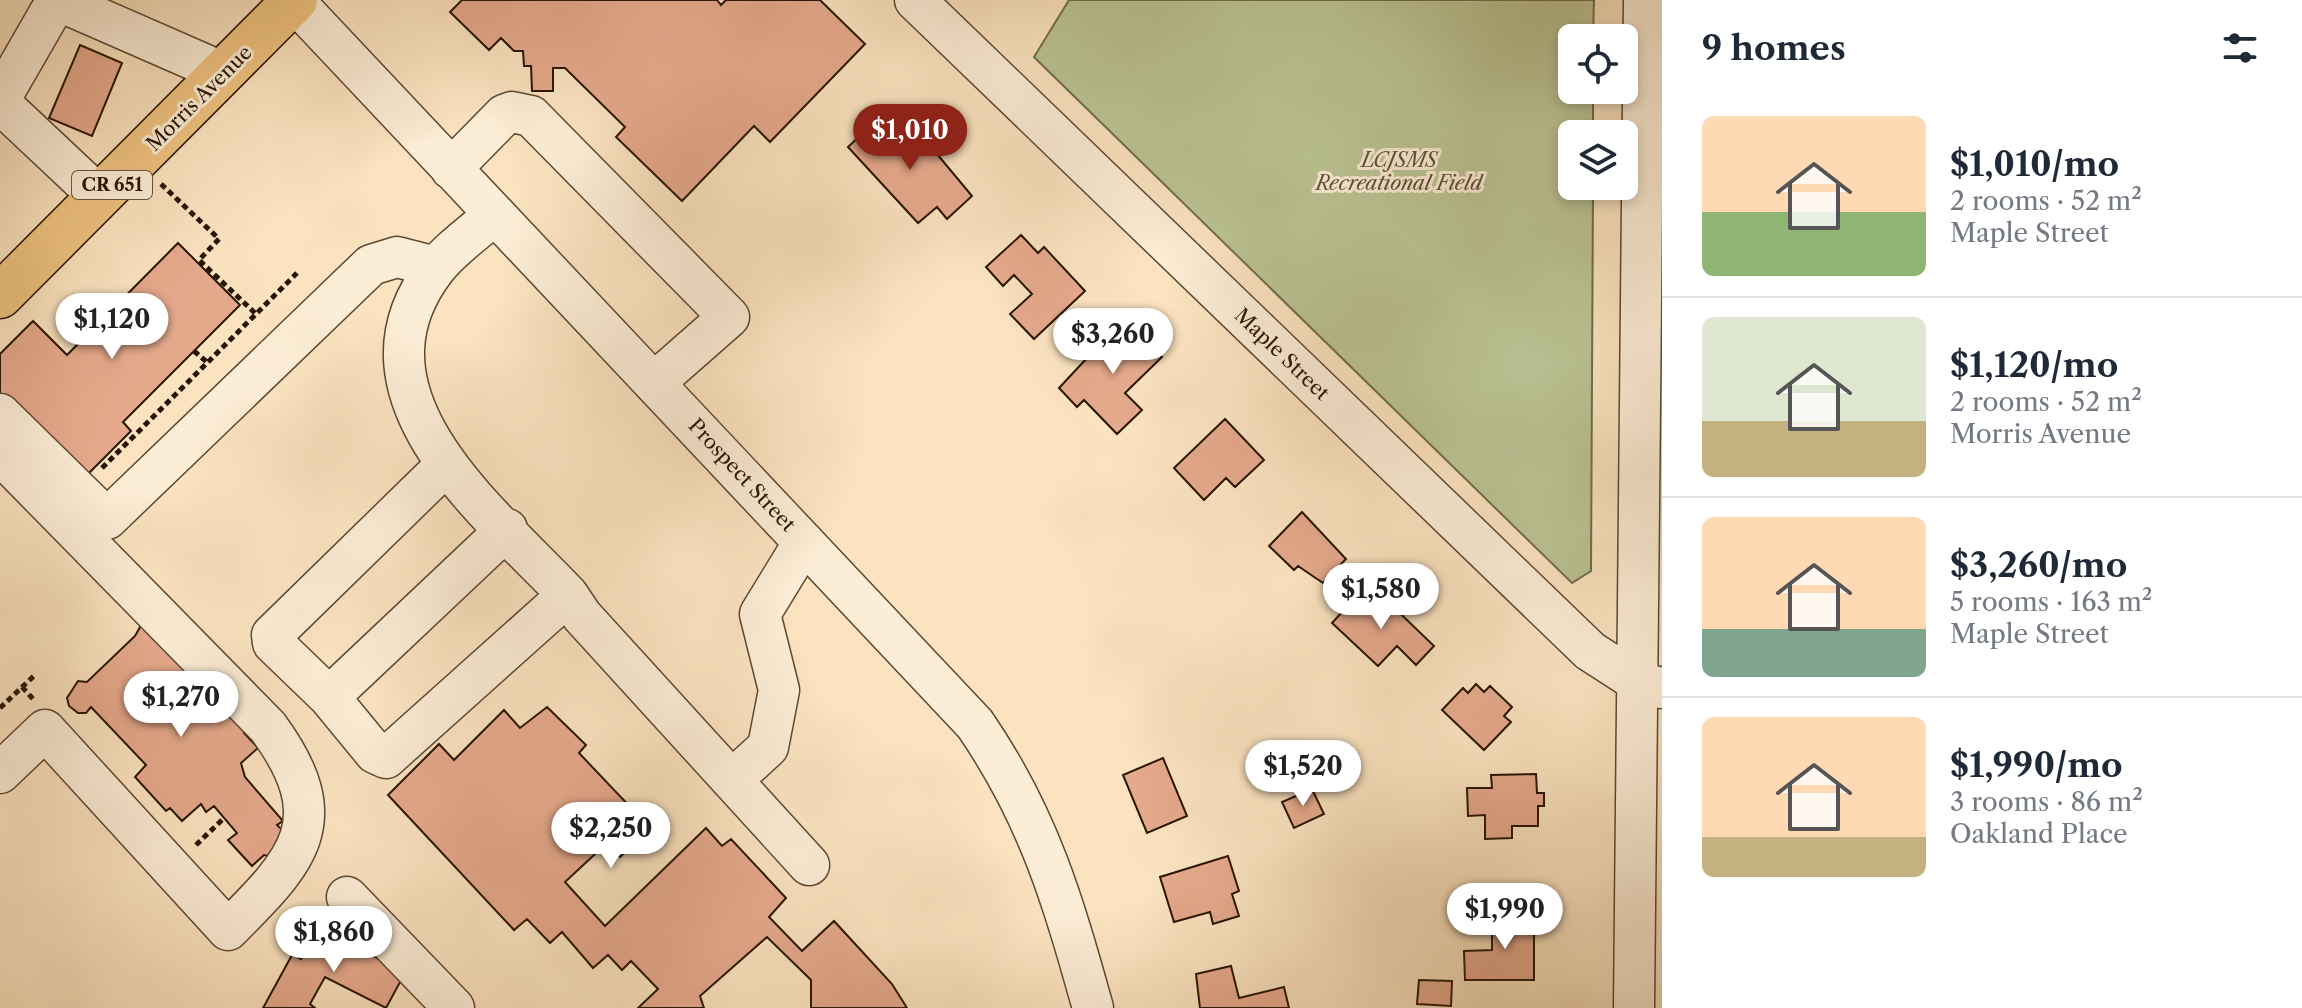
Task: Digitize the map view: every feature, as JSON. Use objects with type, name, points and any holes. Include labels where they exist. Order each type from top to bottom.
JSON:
[{"type":"main road","name":"Morris Avenue","points":[[0,296],[295,1]]},
{"type":"street","points":[[100,197],[0,101],[57,0],[224,73]]},
{"type":"street","points":[[1634,1008],[1650,685],[1644,0]]},
{"type":"street","name":"Prospect Street","points":[[295,1],[975,724],[1006,768],[1031,817],[1060,894],[1093,1008]]},
{"type":"street","name":"Maple Street","points":[[932,6],[1590,651],[1650,685]]},
{"type":"street","points":[[451,169],[504,115],[512,112],[531,116],[729,317],[655,382]]},
{"type":"street","points":[[494,215],[436,267],[411,311],[404,360],[410,400],[446,465],[568,595],[582,616],[809,865]]},
{"type":"street","points":[[0,414],[107,519],[371,265],[397,257],[436,267]]},
{"type":"street","points":[[0,454],[141,600],[178,632],[274,736],[287,757],[300,789],[303,822],[295,855],[277,881],[228,930],[45,730],[0,773]]},
{"type":"street","points":[[446,465],[272,635],[273,643],[329,697],[375,753],[386,758],[392,756],[568,595]]},
{"type":"street","points":[[329,697],[507,529]]},
{"type":"street","points":[[732,780],[768,747],[779,690],[760,614],[804,542]]},
{"type":"street","points":[[347,897],[454,1008]]},
{"type":"path","points":[[161,184],[219,239],[199,260],[256,314]]},
{"type":"path","points":[[94,475],[297,273]]},
{"type":"path","points":[[194,351],[208,363]]},
{"type":"path","points":[[0,708],[36,674]]},
{"type":"path","points":[[190,851],[224,818]]},
{"type":"green space","name":"LCJSMS Recreational Field","points":[[1069,0],[1594,0],[1593,24],[1558,24],[1558,104],[1593,104],[1593,120],[1558,120],[1558,200],[1593,200],[1591,571],[1572,583],[1034,57]]},
{"type":"building","points":[[462,0],[717,0],[721,5],[726,0],[820,0],[865,44],[770,142],[754,126],[682,201],[616,137],[625,127],[565,68],[553,68],[553,91],[532,91],[531,66],[524,66],[523,51],[514,51],[501,38],[489,50],[450,12]]},
{"type":"building","points":[[80,45],[122,63],[92,136],[49,118]]},
{"type":"building","points":[[880,117],[908,149],[922,136],[972,196],[947,219],[937,207],[918,223],[848,147]]},
{"type":"building","points":[[1021,235],[1038,253],[1044,247],[1085,291],[1034,339],[1010,314],[1032,294],[1014,275],[1003,286],[986,267]]},
{"type":"building","points":[[178,243],[240,305],[123,422],[131,431],[82,480],[0,398],[0,354],[33,321],[67,355]]},
{"type":"building","points":[[1125,318],[1162,357],[1125,393],[1142,410],[1117,434],[1084,400],[1077,407],[1059,388],[1101,343],[1108,350],[1114,343],[1107,335]]},
{"type":"building","points":[[1225,419],[1264,460],[1235,487],[1226,478],[1204,500],[1174,468]]},
{"type":"building","points":[[1302,512],[1346,559],[1323,583],[1298,566],[1294,570],[1269,546]]},
{"type":"building","points":[[1379,593],[1434,646],[1416,665],[1397,646],[1378,666],[1332,623],[1356,597],[1366,607]]},
{"type":"building","points":[[143,622],[249,728],[244,733],[258,748],[241,763],[245,777],[283,821],[277,825],[284,832],[272,857],[264,855],[252,866],[228,840],[237,833],[214,806],[206,812],[201,804],[182,821],[170,808],[166,811],[135,777],[146,765],[91,707],[86,713],[78,713],[69,706],[67,698],[78,681],[87,682],[135,636]]},
{"type":"building","points":[[1476,684],[1484,692],[1490,686],[1512,707],[1504,716],[1511,722],[1484,750],[1442,710],[1463,688],[1468,693]]},
{"type":"building","points":[[547,707],[586,745],[579,753],[636,813],[619,832],[632,846],[620,857],[607,843],[565,882],[605,926],[706,828],[722,846],[731,839],[786,898],[769,917],[802,951],[834,921],[892,984],[907,1008],[811,1008],[811,980],[767,937],[700,996],[704,1008],[638,1008],[658,989],[631,961],[622,970],[608,955],[593,968],[562,932],[550,943],[527,919],[514,930],[388,795],[439,744],[454,760],[504,710],[520,728]]},
{"type":"building","points":[[1163,758],[1187,816],[1147,833],[1123,775]]},
{"type":"building","points":[[1536,774],[1537,793],[1544,793],[1544,806],[1538,806],[1538,826],[1512,826],[1512,838],[1485,839],[1485,815],[1468,816],[1467,788],[1492,788],[1491,775]]},
{"type":"building","points":[[1312,789],[1324,814],[1294,828],[1282,802]]},
{"type":"building","points":[[1228,856],[1239,891],[1232,894],[1239,916],[1213,924],[1210,912],[1174,922],[1160,877]]},
{"type":"building","points":[[1534,912],[1534,980],[1465,980],[1464,951],[1492,950],[1492,917]]},
{"type":"building","points":[[319,926],[405,973],[386,1008],[325,977],[310,1004],[315,1008],[263,1008],[292,955],[301,959]]},
{"type":"building","points":[[1231,966],[1239,998],[1284,987],[1289,1008],[1200,1008],[1196,974]]},
{"type":"building","points":[[1419,980],[1452,981],[1451,1006],[1417,1004]]}]
